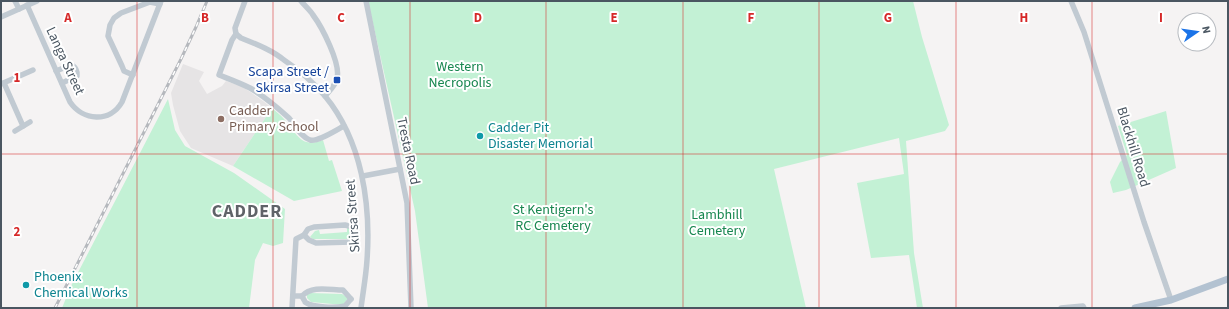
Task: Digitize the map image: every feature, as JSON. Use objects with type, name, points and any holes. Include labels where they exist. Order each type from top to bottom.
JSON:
[{"type":"main road","points":[[1135,308],[1171,300],[1228,279]]},
{"type":"street","points":[[15,1],[19,9]]},
{"type":"street","points":[[1,17],[36,1]]},
{"type":"street","points":[[245,1],[235,28],[236,34],[232,40],[219,75],[251,88],[272,103],[306,138],[310,140],[323,137],[344,126]]},
{"type":"street","points":[[301,1],[314,15],[325,34],[336,63],[337,78],[335,85],[325,96]]},
{"type":"street","name":"Tresta Road","points":[[366,1],[407,203],[411,308]]},
{"type":"street","name":"Blackhill Road","points":[[1071,1],[1084,32],[1144,222],[1171,300]]},
{"type":"street","points":[[132,75],[124,71],[108,36],[110,25],[114,18],[121,13],[142,4],[150,2],[160,3]]},
{"type":"street","name":"Langa Street","points":[[27,5],[70,102],[75,108],[86,116],[99,117],[111,114],[119,107],[160,3]]},
{"type":"street","name":"Skirsa Street","points":[[236,34],[241,38],[284,59],[307,78],[325,96],[344,126],[356,154],[363,176],[365,191],[368,260],[360,308]]},
{"type":"street","points":[[56,71],[71,65],[75,68],[77,76],[62,83]]},
{"type":"street","points":[[23,126],[2,83],[33,70]]},
{"type":"street","points":[[15,131],[30,122]]},
{"type":"street","points":[[363,176],[400,169]]},
{"type":"street","points":[[292,308],[296,240],[304,235],[308,229],[314,227],[345,225],[353,227],[357,234]]},
{"type":"street","points":[[357,234],[368,234]]},
{"type":"street","points":[[304,235],[309,240],[316,243],[352,242],[357,234]]},
{"type":"street","points":[[293,296],[302,296],[312,289],[344,290],[351,299],[362,300]]},
{"type":"street","points":[[302,296],[305,302],[312,305],[336,308],[345,306],[351,299]]},
{"type":"street","points":[[1061,308],[1083,306],[1084,308]]},
{"type":"shaded area","name":"Cadder Primary School","points":[[183,64],[204,72],[199,81],[207,94],[222,86],[226,81],[243,87],[272,108],[233,166],[191,148],[180,131],[171,93]]},
{"type":"green space","points":[[368,1],[913,1],[922,37],[949,125],[945,131],[906,141],[914,253],[923,308],[917,308],[909,255],[871,258],[857,183],[904,174],[899,138],[774,169],[806,308],[428,308],[415,211]]},
{"type":"green space","points":[[168,99],[175,130],[185,146],[234,173],[285,209],[283,243],[273,246],[263,243],[255,260],[249,308],[62,308],[71,286]]},
{"type":"green space","points":[[272,108],[304,141],[315,142],[323,140],[329,161],[332,160],[342,191],[294,201],[233,166]]},
{"type":"green space","points":[[1166,111],[1176,168],[1126,190],[1113,193],[1110,182],[1120,162],[1127,155],[1118,126]]},
{"type":"green space","points":[[347,228],[351,228],[354,234],[350,239],[313,239],[310,237],[315,231],[319,230],[320,234],[347,232]]},
{"type":"green space","points":[[310,293],[342,294],[348,298],[343,305],[311,302],[307,298],[307,295]]},
{"type":"railway","points":[[55,308],[181,59],[207,1]]},
{"type":"place","name":"Scapa Street / Skirsa Street","points":[[337,80]]},
{"type":"place","name":"Cadder Primary School","points":[[221,119]]},
{"type":"place","name":"Cadder Pit Disaster Memorial","points":[[480,136]]},
{"type":"place","name":"Phoenix Chemical Works","points":[[26,285]]},
{"type":"district","name":"CADDER","points":[[247,211]]},
{"type":"park label","name":"Western Necropolis","points":[[460,76]]},
{"type":"park label","name":"St Kentigern's RC Cemetery","points":[[553,218]]},
{"type":"park label","name":"Lambhill Cemetery","points":[[717,224]]}]
